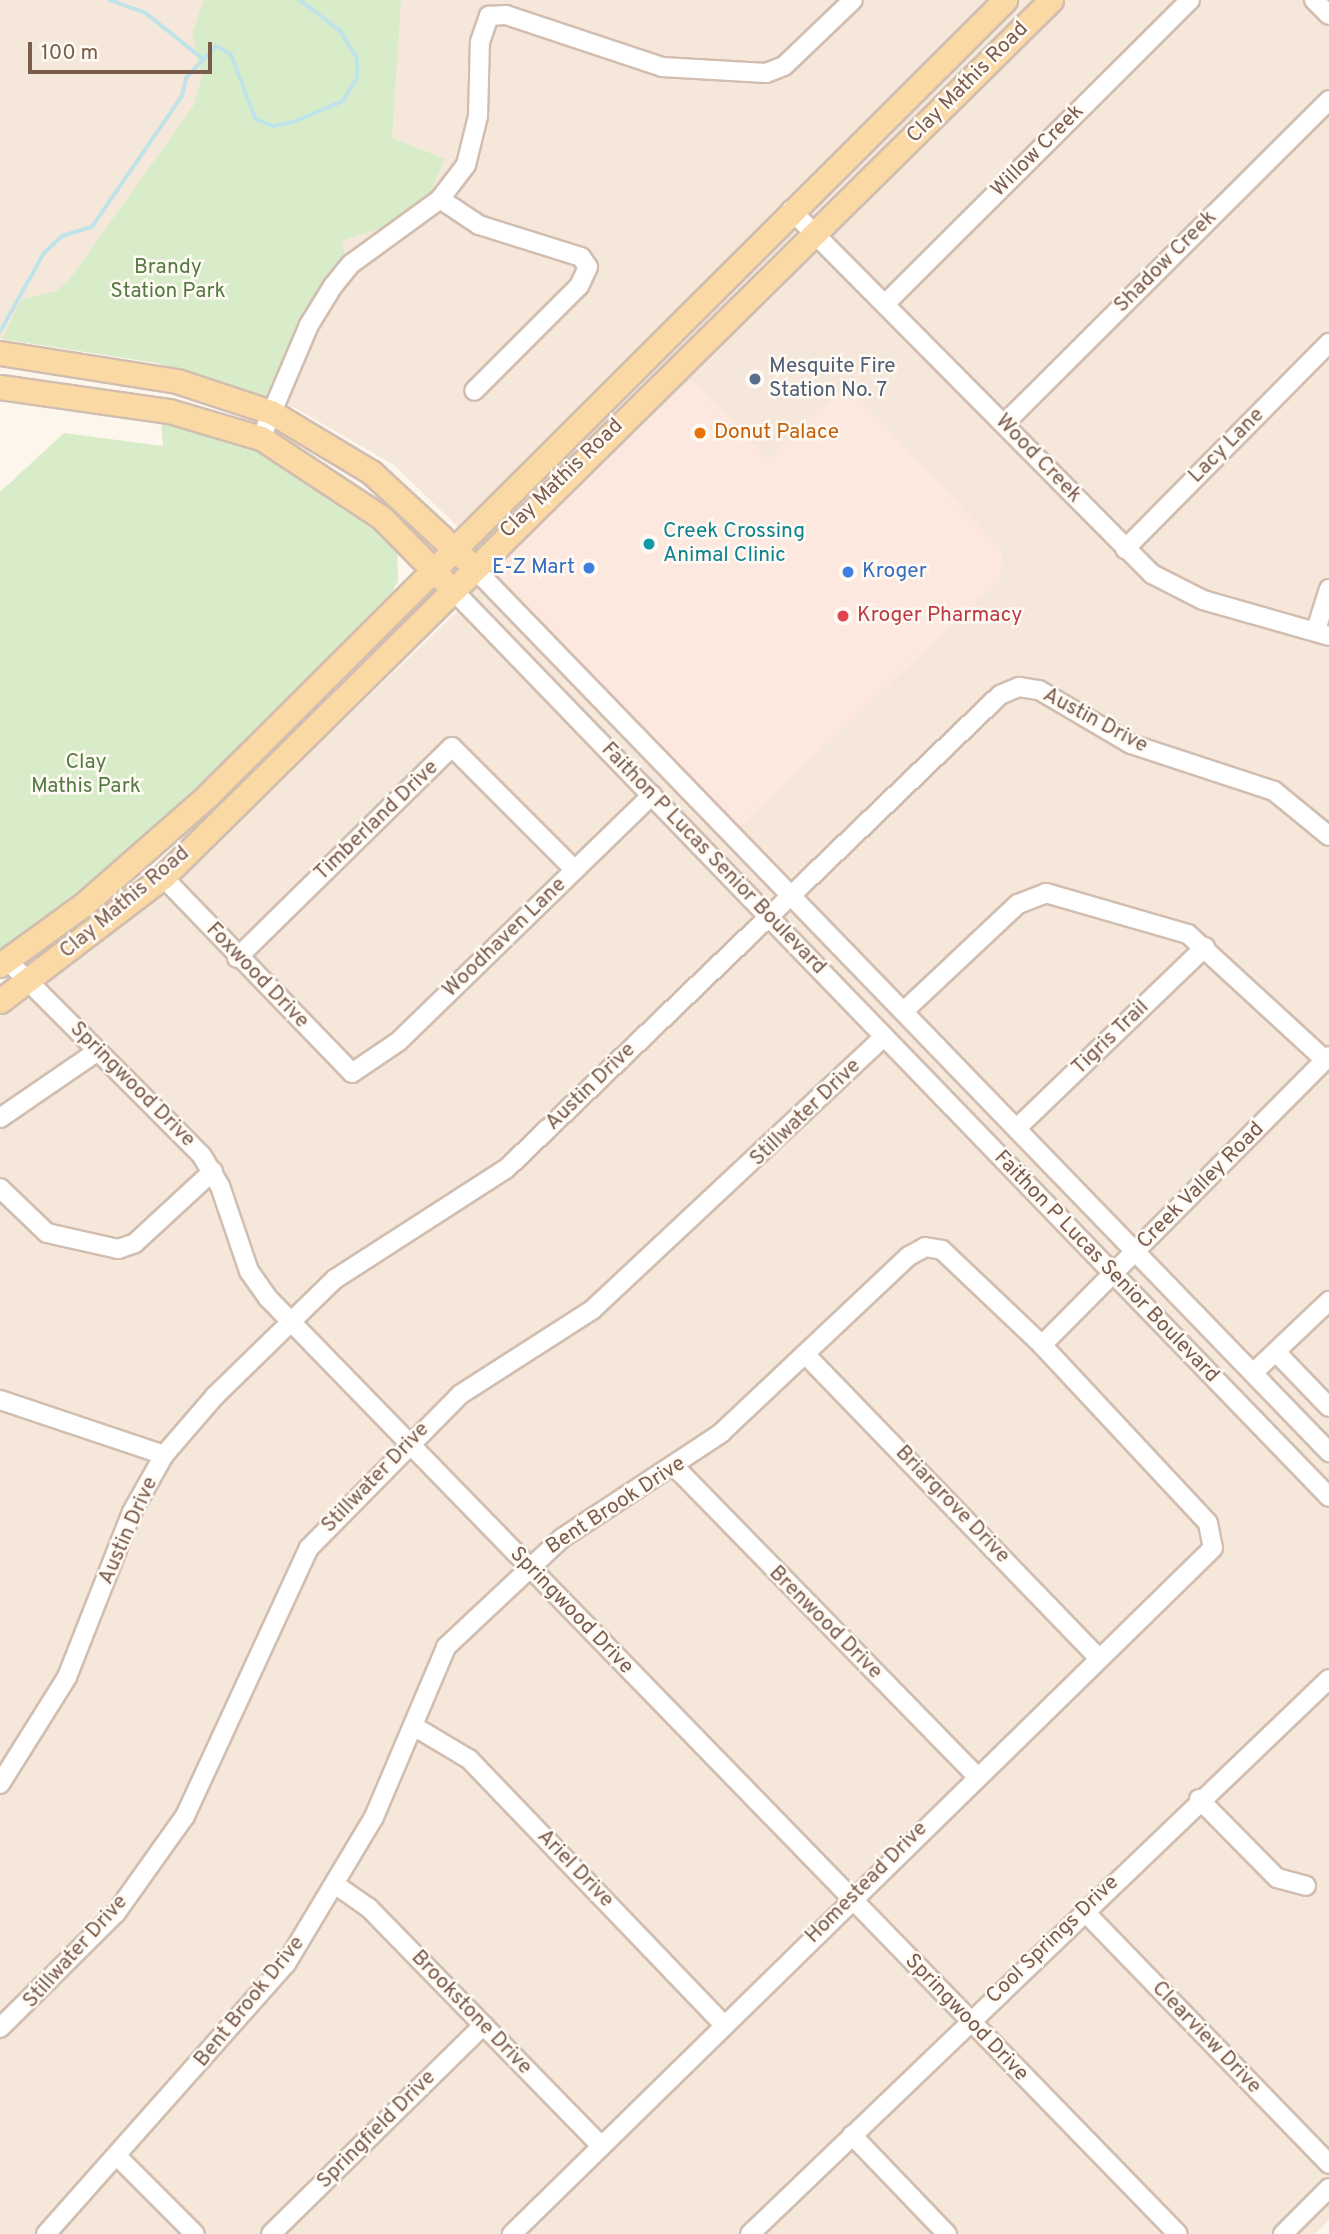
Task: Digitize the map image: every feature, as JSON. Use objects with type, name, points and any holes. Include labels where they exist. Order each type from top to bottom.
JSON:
[{"type":"main road","name":"Clay Mathis Road","points":[[4,962],[83,905],[208,795],[791,209],[1005,0]]},
{"type":"main road","name":"Clay Mathis Road","points":[[0,1002],[163,877],[450,587],[816,234],[1051,0]]},
{"type":"main road","points":[[915,88],[938,113]]},
{"type":"main road","points":[[675,326],[699,348]]},
{"type":"main road","name":"Faithon P Lucas Senior Boulevard","points":[[0,353],[177,382],[271,412],[371,472],[472,566]]},
{"type":"main road","name":"Faithon P Lucas Senior Boulevard","points":[[0,387],[169,411],[261,439],[381,517],[450,587]]},
{"type":"main road","points":[[584,417],[605,439]]},
{"type":"street","points":[[261,439],[309,325],[351,264],[440,199],[466,165],[475,136],[480,43],[489,16],[506,15],[662,66],[766,73],[784,66],[853,0]]},
{"type":"street","name":"Willow Creek","points":[[886,303],[1190,0]]},
{"type":"street","points":[[1314,0],[1329,15]]},
{"type":"street","name":"Shadow Creek","points":[[1004,424],[1329,100]]},
{"type":"street","points":[[440,199],[480,225],[581,257],[587,267],[579,286],[474,391]]},
{"type":"street","name":"Wood Creek","points":[[791,209],[1125,549],[1175,589],[1322,633]]},
{"type":"street","name":"Lacy Lane","points":[[1125,549],[1329,343]]},
{"type":"street","name":"Faithon P Lucas Senior Boulevard","points":[[472,566],[905,1010],[1134,1254],[1328,1449]]},
{"type":"street","name":"Faithon P Lucas Senior Boulevard","points":[[450,587],[770,917],[1112,1278],[1329,1497]]},
{"type":"street","points":[[1322,633],[1329,589]]},
{"type":"street","name":"Austin Drive","points":[[0,1784],[68,1677],[127,1523],[164,1455],[292,1322],[364,1257],[506,1169],[1000,695],[1019,687],[1039,690],[1131,744],[1274,791],[1326,828]]},
{"type":"street","points":[[620,762],[641,742]]},
{"type":"street","name":"Timberland Drive","points":[[237,958],[452,747],[576,870]]},
{"type":"street","name":"Woodhaven Lane","points":[[352,1073],[400,1041],[652,795]]},
{"type":"street","name":"Foxwood Drive","points":[[163,877],[237,958],[352,1073]]},
{"type":"street","points":[[905,1010],[1037,894],[1179,930],[1205,947],[1327,1058]]},
{"type":"street","name":"Tigris Trail","points":[[1017,1128],[1205,947]]},
{"type":"street","name":"Springwood Drive","points":[[4,962],[98,1051],[213,1171],[249,1271],[292,1322],[1178,2234]]},
{"type":"street","name":"Stillwater Drive","points":[[0,2028],[116,1913],[185,1816],[236,1716],[290,1577],[309,1548],[409,1442],[461,1394],[561,1332],[649,1262],[884,1037]]},
{"type":"street","points":[[0,1118],[98,1051]]},
{"type":"street","name":"Creek Valley Road","points":[[1042,1345],[1112,1278],[1327,1058]]},
{"type":"street","points":[[0,1188],[47,1233],[118,1249],[135,1243],[213,1171]]},
{"type":"street","name":"Bent Brook Drive","points":[[46,2234],[277,1975],[336,1885],[415,1727],[446,1647],[528,1566],[676,1468],[925,1247],[946,1252],[1042,1345],[1214,1531]]},
{"type":"street","points":[[1253,1373],[1329,1301]]},
{"type":"street","points":[[1276,1352],[1329,1407]]},
{"type":"street","name":"Briargrove Drive","points":[[805,1354],[1098,1657]]},
{"type":"street","points":[[0,1400],[164,1455]]},
{"type":"street","name":"Brenwood Drive","points":[[676,1468],[976,1775]]},
{"type":"street","name":"Homestead Drive","points":[[512,2234],[976,1775],[1098,1657],[1205,1561],[1214,1531]]},
{"type":"street","name":"Cool Springs Drive","points":[[750,2234],[1199,1799],[1329,1679]]},
{"type":"street","name":"Ariel Drive","points":[[415,1727],[469,1759],[724,2025]]},
{"type":"street","points":[[1199,1799],[1277,1878],[1306,1886]]},
{"type":"street","name":"Brookstone Drive","points":[[336,1885],[368,1907],[601,2146]]},
{"type":"street","name":"Clearview Drive","points":[[1084,1911],[1329,2164]]},
{"type":"street","name":"Springfield Drive","points":[[271,2234],[484,2025]]},
{"type":"street","points":[[852,2135],[947,2234]]},
{"type":"street","points":[[117,2156],[195,2234]]},
{"type":"street","points":[[1283,2234],[1329,2188]]},
{"type":"shaded area","points":[[0,0],[1329,0],[1329,2220],[1315,2234],[0,2234],[0,1014],[55,978],[182,874],[458,611],[416,566],[460,529],[394,465],[295,408],[157,363],[0,339]]},
{"type":"shaded area","points":[[691,379],[768,459],[846,385],[1002,550],[1001,578],[738,828],[492,568]]},
{"type":"green space","name":"Brandy Station Park","points":[[204,0],[401,0],[392,138],[445,159],[428,198],[395,223],[342,241],[346,261],[271,401],[157,363],[2,339],[21,300],[56,291],[69,280],[194,105],[202,75],[192,33]]},
{"type":"green space","name":"Clay Mathis Park","points":[[161,419],[256,447],[352,503],[397,545],[398,581],[385,606],[177,814],[0,959],[0,492],[64,433],[163,446]]},
{"type":"waterway","points":[[110,0],[146,13],[202,58]]},
{"type":"waterway","points":[[0,332],[44,253],[62,236],[92,227],[182,96],[186,78],[216,46],[231,54],[256,119],[273,126],[294,122],[343,101],[357,78],[357,59],[340,31],[299,0]]},
{"type":"place","name":"Mesquite Fire Station No. 7","points":[[755,379]]},
{"type":"place","name":"Donut Palace","points":[[700,433]]},
{"type":"place","name":"Creek Crossing Animal Clinic","points":[[649,544]]},
{"type":"place","name":"E-Z Mart","points":[[589,568]]},
{"type":"place","name":"Kroger","points":[[848,572]]},
{"type":"place","name":"Kroger Pharmacy","points":[[843,616]]}]
